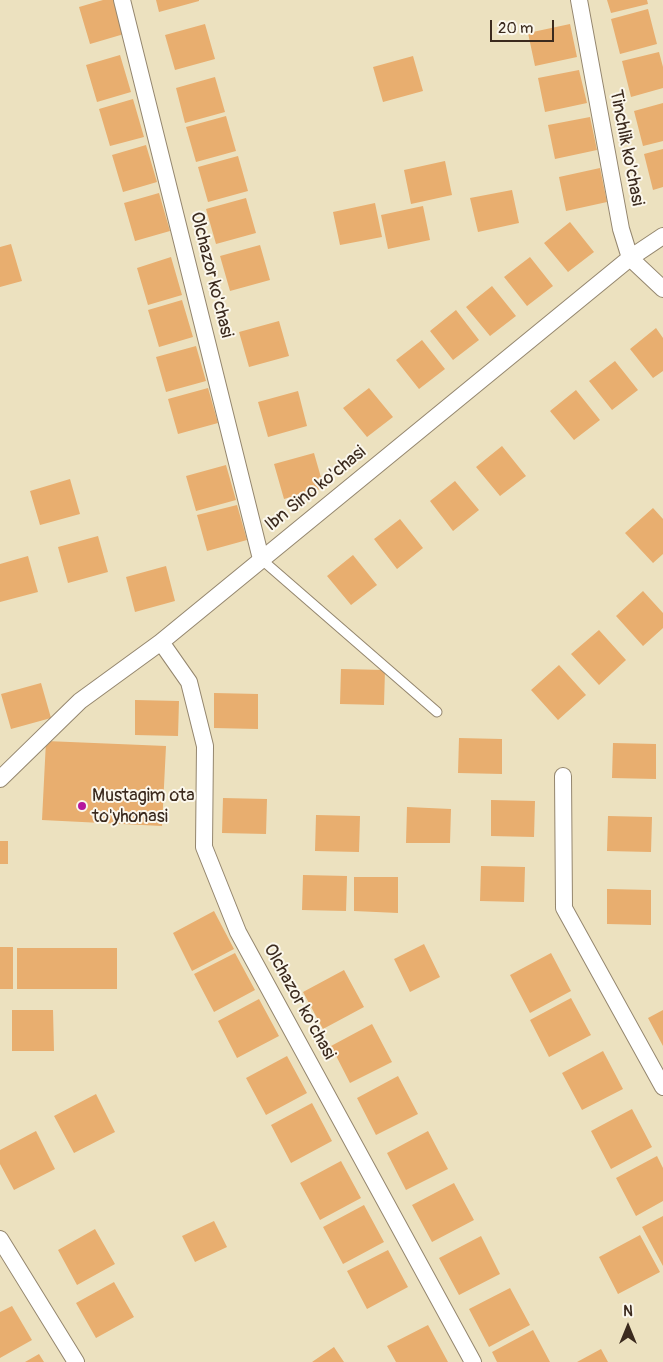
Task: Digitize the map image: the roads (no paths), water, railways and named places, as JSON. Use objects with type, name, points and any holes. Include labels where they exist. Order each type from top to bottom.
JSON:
[{"type":"street","name":"Olchazor ko'chasi","points":[[122,0],[261,559]]},
{"type":"street","name":"Tinchlik ko'chasi","points":[[578,0],[621,229],[630,258],[663,289]]},
{"type":"street","name":"Ibn Sino ko'chasi","points":[[0,779],[80,701],[161,642],[630,258],[663,236]]},
{"type":"street","name":"Olchazor ko'chasi","points":[[161,642],[189,682],[205,746],[204,847],[238,932],[473,1362]]},
{"type":"street","points":[[563,776],[564,908],[663,1087]]},
{"type":"street","points":[[0,1239],[5,1259],[76,1362]]},
{"type":"lane","points":[[261,559],[437,712]]},
{"type":"place","name":"Mustagim ota to'yhonasi","points":[[82,806]]}]
